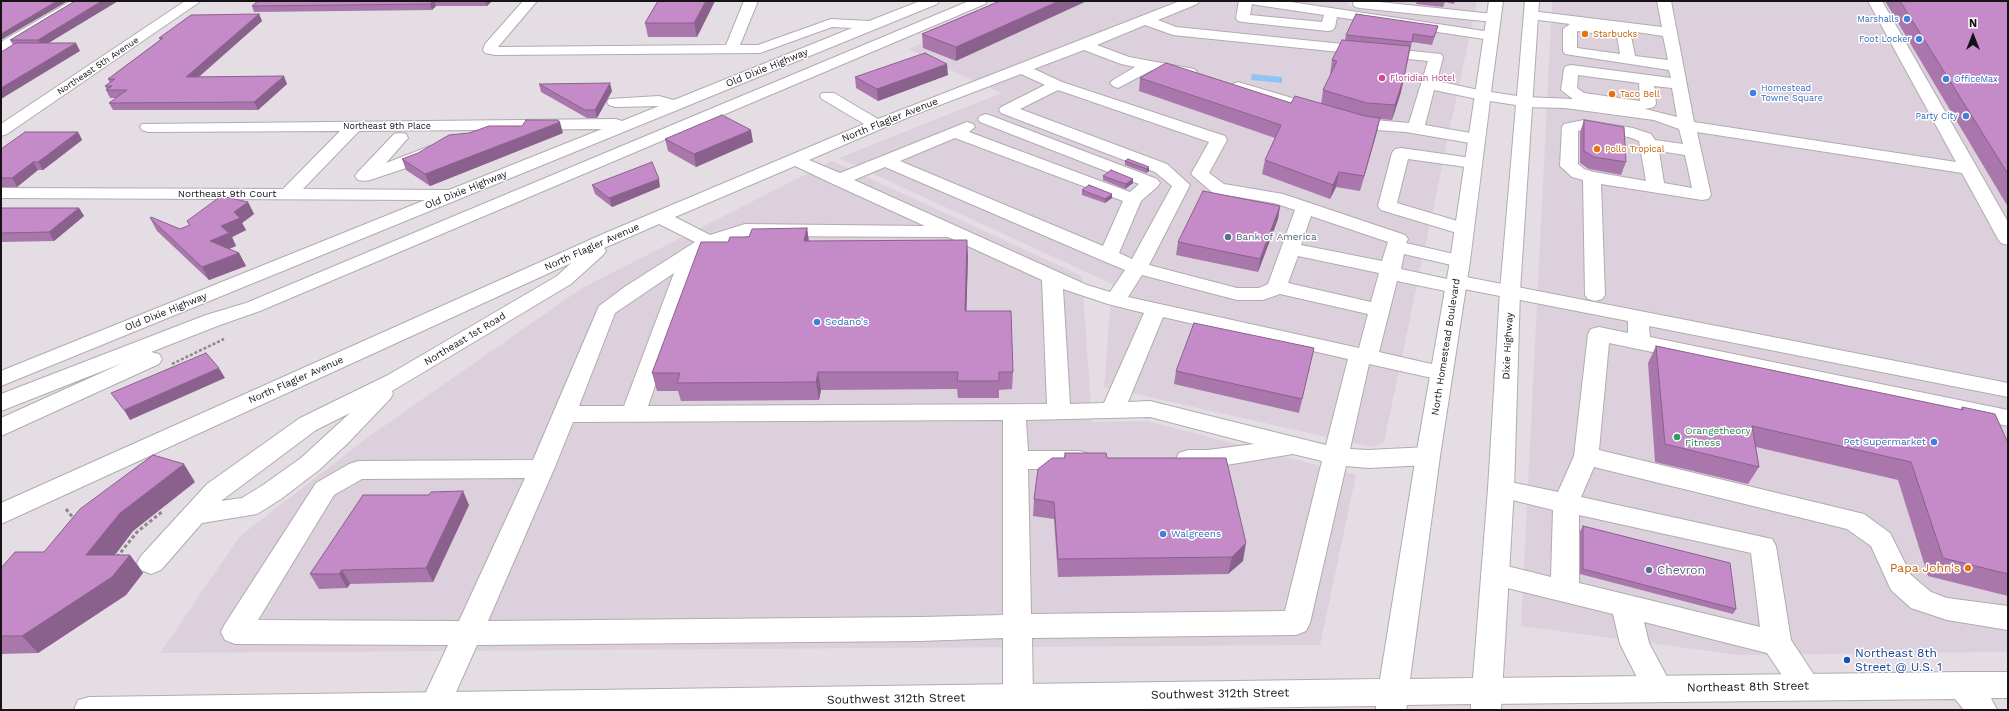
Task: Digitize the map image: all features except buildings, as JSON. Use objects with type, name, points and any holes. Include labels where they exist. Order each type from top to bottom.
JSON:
[{"type":"main road","points":[[1,48],[81,1]]},
{"type":"main road","name":"Northeast 5th Avenue","points":[[1,131],[194,1]]},
{"type":"main road","points":[[530,1],[490,47],[490,50],[760,48],[830,23],[873,25]]},
{"type":"main road","points":[[731,49],[751,1]]},
{"type":"main road","name":"Old Dixie Highway","points":[[1,380],[932,1]]},
{"type":"main road","points":[[1,428],[227,323],[254,308],[980,1]]},
{"type":"main road","name":"North Flagler Avenue","points":[[1,514],[610,238],[877,125],[1085,45],[1192,1]]},
{"type":"main road","points":[[1246,1],[1243,18],[1328,27],[1331,12]]},
{"type":"main road","points":[[1256,1],[1491,36]]},
{"type":"main road","points":[[1361,1],[1360,4],[1403,5],[1493,18]]},
{"type":"main road","name":"North Homestead Boulevard","points":[[1393,701],[1428,456],[1464,229],[1496,1]]},
{"type":"main road","points":[[1656,187],[1649,144],[1645,138],[1634,133],[1584,125],[1570,128],[1569,166],[1578,173],[1592,177],[1702,195],[1675,66],[1664,1]]},
{"type":"main road","points":[[1875,1],[2008,239]]},
{"type":"main road","points":[[1532,8],[1668,26]]},
{"type":"main road","name":"Dixie Highway","points":[[1487,700],[1501,489],[1510,285],[1532,8]]},
{"type":"main road","points":[[1580,8],[1668,26]]},
{"type":"main road","points":[[1146,20],[1173,31],[1436,57],[1416,128]]},
{"type":"main road","points":[[1628,59],[1624,33],[1574,27],[1570,29],[1570,51],[1675,66]]},
{"type":"main road","points":[[1085,45],[1126,61],[1180,70],[1202,76]]},
{"type":"main road","points":[[1118,83],[1150,65]]},
{"type":"main road","points":[[1022,69],[1057,85],[1219,140],[1200,174],[1219,189],[1277,198],[1305,208],[1397,243],[1457,276]]},
{"type":"main road","points":[[1646,80],[1648,104],[1638,106],[1580,96],[1569,90],[1571,69],[1679,84]]},
{"type":"main road","points":[[1225,83],[1362,124],[1416,128],[1476,139]]},
{"type":"main road","points":[[1428,84],[1524,102],[1559,115],[1661,130],[1687,126],[1970,169]]},
{"type":"main road","points":[[839,180],[1007,110],[1057,85]]},
{"type":"main road","points":[[828,96],[877,125]]},
{"type":"main road","points":[[615,102],[659,101],[675,106]]},
{"type":"main road","points":[[1007,110],[1161,168],[1181,185],[1137,268],[1115,300]]},
{"type":"main road","points":[[986,119],[1152,183],[1133,199],[1108,256]]},
{"type":"main road","name":"Northeast 9th Place","points":[[148,127],[627,124]]},
{"type":"main road","points":[[364,176],[415,159],[445,142],[461,125]]},
{"type":"main road","points":[[288,194],[354,126]]},
{"type":"main road","points":[[954,132],[1133,199]]},
{"type":"main road","points":[[348,194],[400,138]]},
{"type":"main road","points":[[1649,144],[1692,151]]},
{"type":"main road","points":[[1464,229],[1387,206],[1401,153],[1473,163]]},
{"type":"main road","points":[[794,159],[1080,289],[1115,300],[1442,374]]},
{"type":"main road","points":[[885,161],[1137,268],[1249,295],[1263,294],[1277,287],[1380,310]]},
{"type":"main road","points":[[1592,177],[1595,295]]},
{"type":"main road","name":"Northeast 9th Court","points":[[1,193],[348,194],[454,196]]},
{"type":"main road","points":[[1277,287],[1305,208]]},
{"type":"main road","points":[[660,217],[709,242]]},
{"type":"main road","points":[[434,708],[542,469],[606,310],[633,290],[709,242],[745,230],[952,232]]},
{"type":"main road","name":"Northeast 1st Road","points":[[151,563],[216,490],[308,424],[396,380],[564,280],[610,238]]},
{"type":"main road","points":[[542,469],[358,470],[325,489],[235,632],[468,633],[1296,623],[1336,456],[1364,356],[1380,310],[1397,243]]},
{"type":"main road","points":[[1290,249],[1390,271],[1457,276],[1510,285],[1595,295],[1615,303],[1638,317]]},
{"type":"main road","points":[[633,414],[691,254]]},
{"type":"main road","points":[[1052,276],[1059,412]]},
{"type":"main road","points":[[1510,285],[1638,317],[2008,390]]},
{"type":"main road","points":[[1,403],[213,320],[254,308]]},
{"type":"main road","points":[[1113,409],[1156,309]]},
{"type":"main road","points":[[1638,317],[1639,342]]},
{"type":"main road","points":[[1565,590],[1566,503],[1586,456],[1599,334],[2008,418]]},
{"type":"main road","points":[[195,514],[248,507],[272,492],[310,464],[339,438],[396,380]]},
{"type":"main road","points":[[564,414],[1059,412],[1113,409],[1150,409],[1336,456],[1368,459],[1428,456]]},
{"type":"main road","points":[[1014,412],[1016,460],[1018,697]]},
{"type":"main road","points":[[1170,459],[1208,459],[1296,446]]},
{"type":"main road","points":[[1586,456],[1855,521],[1880,540],[1901,582],[1921,600],[1948,609],[2008,618]]},
{"type":"main road","points":[[1016,460],[1100,460]]},
{"type":"main road","points":[[1501,489],[1536,498],[1566,503],[1763,546],[1777,643],[1807,687]]},
{"type":"main road","points":[[1495,574],[1777,643]]},
{"type":"main road","points":[[1625,605],[1636,644],[1658,688]]},
{"type":"main road","points":[[1962,685],[1982,710]]},
{"type":"main road","name":"Northeast 8th Street","points":[[1487,700],[1658,688],[2008,685]]},
{"type":"main road","name":"Southwest 312th Street","points":[[89,710],[523,707],[1018,697],[1393,701],[1487,700]]},
{"type":"path","points":[[113,563],[137,532],[167,507]]},
{"type":"path","points":[[66,508],[74,519]]},
{"type":"shaded area","points":[[1016,1],[1349,1],[1348,6],[1473,19],[1384,442],[1372,447],[1104,387],[1112,284],[839,158],[1002,93],[963,76],[909,49]]},
{"type":"shaded area","points":[[1372,1],[1477,1],[1475,12]]},
{"type":"shaded area","points":[[1552,1],[2008,1],[2008,652],[1739,655],[1521,626]]},
{"type":"shaded area","points":[[832,161],[1082,276],[1092,422],[1147,421],[1356,475],[1320,645],[160,653],[240,536],[371,435],[582,288]]},
{"type":"water","points":[[1252,74],[1282,77],[1282,83],[1251,80]]},
{"type":"place","name":"Marshalls","points":[[1907,19]]},
{"type":"place","name":"Starbucks","points":[[1585,34]]},
{"type":"place","name":"Foot Locker","points":[[1919,39]]},
{"type":"place","name":"Floridian Hotel","points":[[1382,78]]},
{"type":"place","name":"OfficeMax","points":[[1946,79]]},
{"type":"place","name":"Homestead Towne Square","points":[[1753,93]]},
{"type":"place","name":"Taco Bell","points":[[1612,94]]},
{"type":"place","name":"Party City","points":[[1966,116]]},
{"type":"place","name":"Pollo Tropical","points":[[1597,149]]},
{"type":"place","name":"Bank of America","points":[[1228,237]]},
{"type":"place","name":"Sedano’s","points":[[817,322]]},
{"type":"place","name":"Orangetheory Fitness","points":[[1677,437]]},
{"type":"place","name":"Pet Supermarket","points":[[1934,442]]},
{"type":"place","name":"Walgreens","points":[[1163,534]]},
{"type":"place","name":"Papa John's","points":[[1968,568]]},
{"type":"place","name":"Chevron","points":[[1649,570]]},
{"type":"place","name":"Northeast 8th Street @ U.S. 1","points":[[1847,660]]}]
